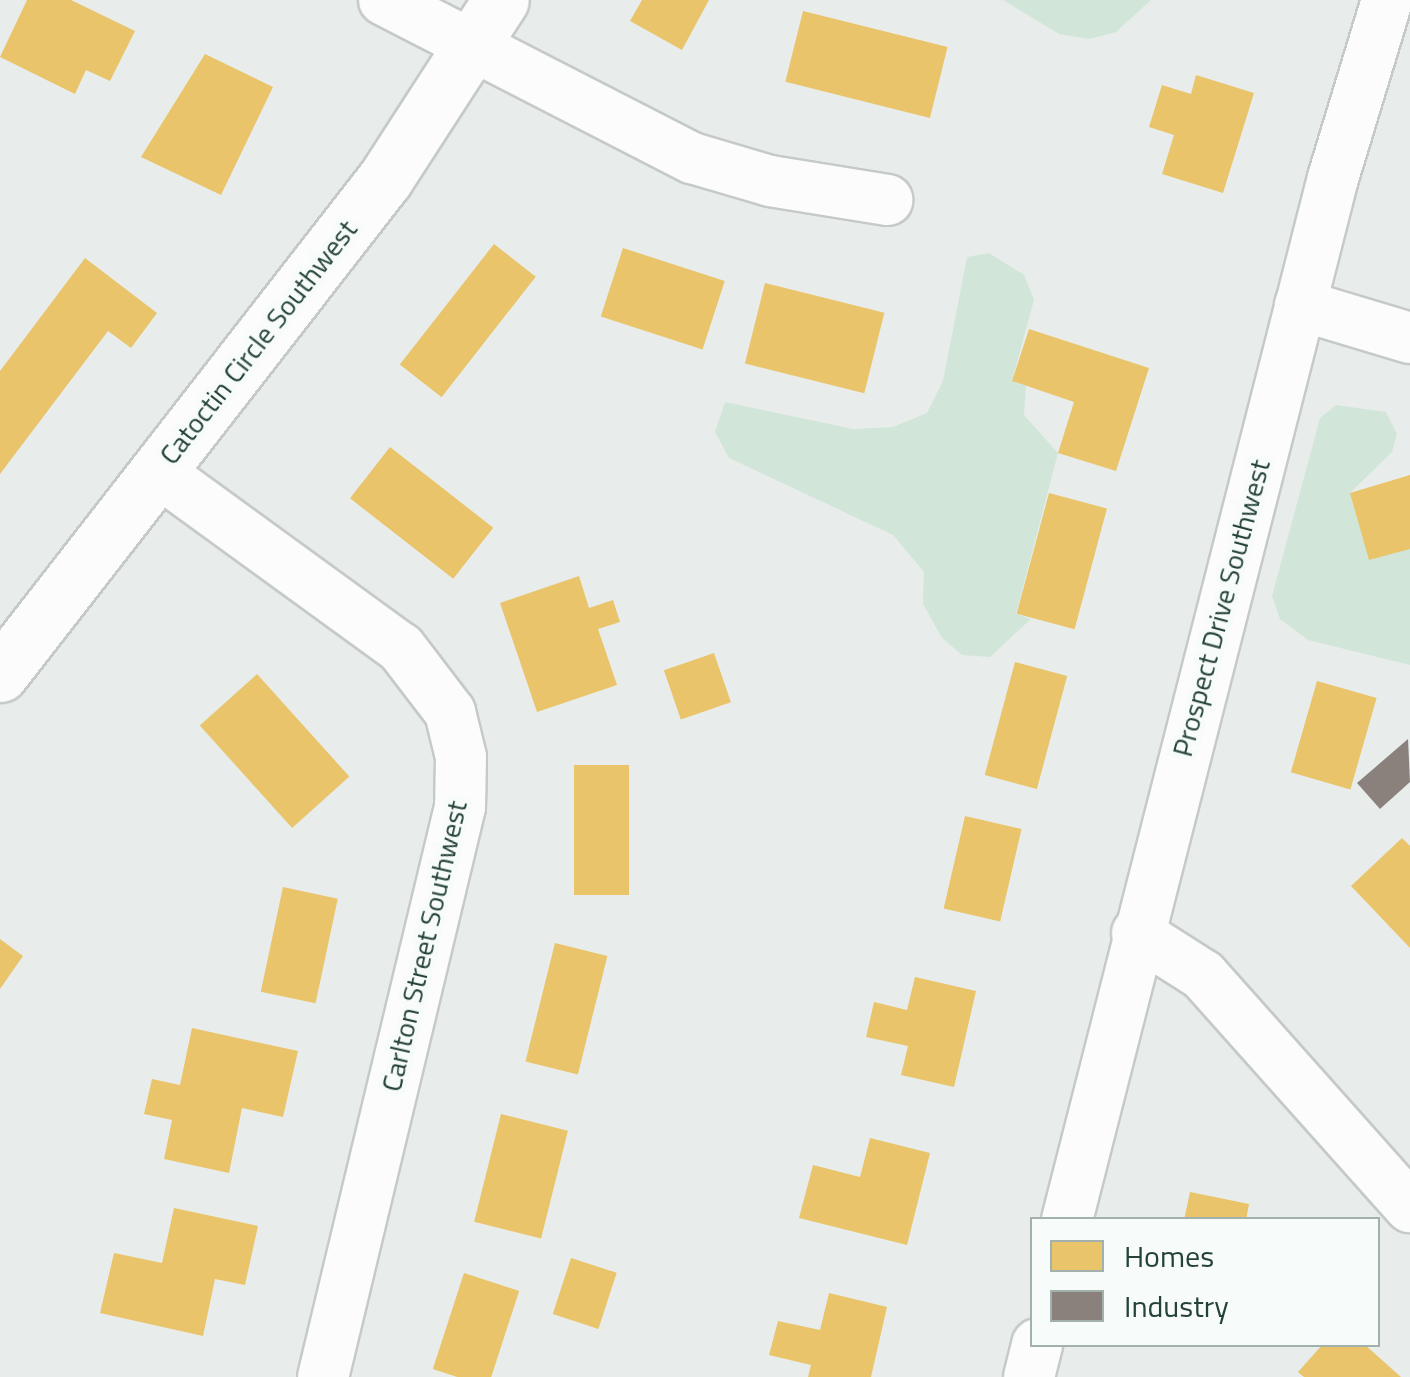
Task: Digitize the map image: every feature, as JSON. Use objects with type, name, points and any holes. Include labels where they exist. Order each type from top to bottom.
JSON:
[{"type":"main road","name":"Catoctin Circle Southwest","points":[[0,674],[386,179],[475,47],[501,0]]},
{"type":"street","points":[[384,0],[692,158],[770,181],[887,200]]},
{"type":"street","name":"Prospect Drive Southwest","points":[[1068,1217],[1137,932],[1300,305],[1387,0]]},
{"type":"street","points":[[1300,305],[1410,338]]},
{"type":"street","name":"Carlton Street Southwest","points":[[157,471],[401,648],[450,712],[461,757],[460,807],[322,1377]]},
{"type":"street","points":[[1137,932],[1203,975],[1410,1207]]},
{"type":"street","points":[[1029,1377],[1036,1347]]},
{"type":"green space","points":[[1003,0],[1151,0],[1116,32],[1090,39],[1059,34]]},
{"type":"green space","points":[[989,253],[1024,275],[1034,300],[1012,381],[1026,386],[1024,415],[1058,453],[1016,614],[1031,619],[990,657],[962,655],[942,638],[923,604],[924,572],[893,535],[729,458],[715,432],[725,402],[853,429],[893,427],[927,413],[943,381],[967,257]]},
{"type":"green space","points":[[1336,405],[1386,412],[1397,434],[1392,452],[1350,493],[1410,549],[1410,665],[1308,640],[1280,619],[1272,596],[1320,418]]},
{"type":"building: Homes","points":[[27,0],[71,0],[135,31],[110,81],[86,70],[75,94],[0,57]]},
{"type":"building: Homes","points":[[642,0],[709,0],[682,50],[630,21]]},
{"type":"building: Homes","points":[[803,11],[948,47],[930,118],[785,82]]},
{"type":"building: Homes","points":[[205,54],[273,87],[221,195],[141,157]]},
{"type":"building: Homes","points":[[1196,75],[1254,93],[1223,193],[1162,174],[1174,135],[1149,127],[1162,85],[1191,94]]},
{"type":"building: Homes","points":[[494,244],[536,277],[442,397],[400,365]]},
{"type":"building: Homes","points":[[623,248],[725,281],[703,350],[601,316]]},
{"type":"building: Homes","points":[[85,258],[157,313],[131,348],[108,331],[0,474],[0,371]]},
{"type":"building: Homes","points":[[765,283],[884,313],[864,393],[745,364]]},
{"type":"building: Homes","points":[[1029,329],[1149,368],[1116,471],[1058,453],[1074,402],[1012,381]]},
{"type":"building: Homes","points":[[390,447],[493,528],[453,579],[350,498]]},
{"type":"building: Homes","points":[[1410,475],[1410,549],[1369,560],[1350,493]]},
{"type":"building: Homes","points":[[1049,493],[1107,509],[1075,629],[1017,614]]},
{"type":"building: Homes","points":[[579,576],[589,608],[613,600],[620,622],[598,629],[617,685],[537,712],[500,603]]},
{"type":"building: Homes","points":[[714,653],[731,702],[681,719],[664,670]]},
{"type":"building: Homes","points":[[1015,662],[1067,676],[1037,789],[985,775]]},
{"type":"building: Homes","points":[[257,674],[349,777],[292,828],[200,726]]},
{"type":"building: Homes","points":[[1317,681],[1377,698],[1350,789],[1291,772]]},
{"type":"building: Homes","points":[[574,765],[629,765],[629,895],[574,895]]},
{"type":"building: Homes","points":[[965,816],[1022,829],[1000,922],[944,909]]},
{"type":"building: Homes","points":[[1402,838],[1410,846],[1410,948],[1351,886]]},
{"type":"building: Homes","points":[[283,887],[338,899],[316,1003],[261,992]]},
{"type":"building: Homes","points":[[0,939],[23,956],[0,989]]},
{"type":"building: Homes","points":[[555,943],[607,956],[578,1074],[525,1061]]},
{"type":"building: Homes","points":[[915,977],[976,991],[954,1087],[901,1075],[908,1046],[866,1037],[874,1002],[907,1010]]},
{"type":"building: Homes","points":[[192,1028],[298,1051],[283,1117],[242,1108],[229,1173],[164,1159],[172,1120],[144,1114],[152,1079],[180,1085]]},
{"type":"building: Homes","points":[[501,1114],[568,1131],[541,1238],[474,1222]]},
{"type":"building: Homes","points":[[870,1138],[930,1153],[907,1245],[799,1218],[813,1165],[860,1177]]},
{"type":"building: Homes","points":[[1190,1192],[1249,1204],[1247,1217],[1185,1217]]},
{"type":"building: Homes","points":[[174,1208],[258,1226],[245,1285],[215,1279],[203,1336],[100,1313],[114,1253],[162,1263]]},
{"type":"building: Homes","points":[[571,1258],[617,1273],[598,1329],[553,1314]]},
{"type":"building: Homes","points":[[464,1273],[519,1291],[491,1377],[457,1377],[433,1369]]},
{"type":"building: Homes","points":[[829,1293],[887,1307],[871,1377],[808,1377],[811,1365],[769,1355],[778,1321],[820,1330]]},
{"type":"building: Homes","points":[[1320,1347],[1367,1347],[1401,1377],[1304,1377],[1298,1372]]},
{"type":"building: Industry","points":[[1408,739],[1410,782],[1380,809],[1357,783]]}]
